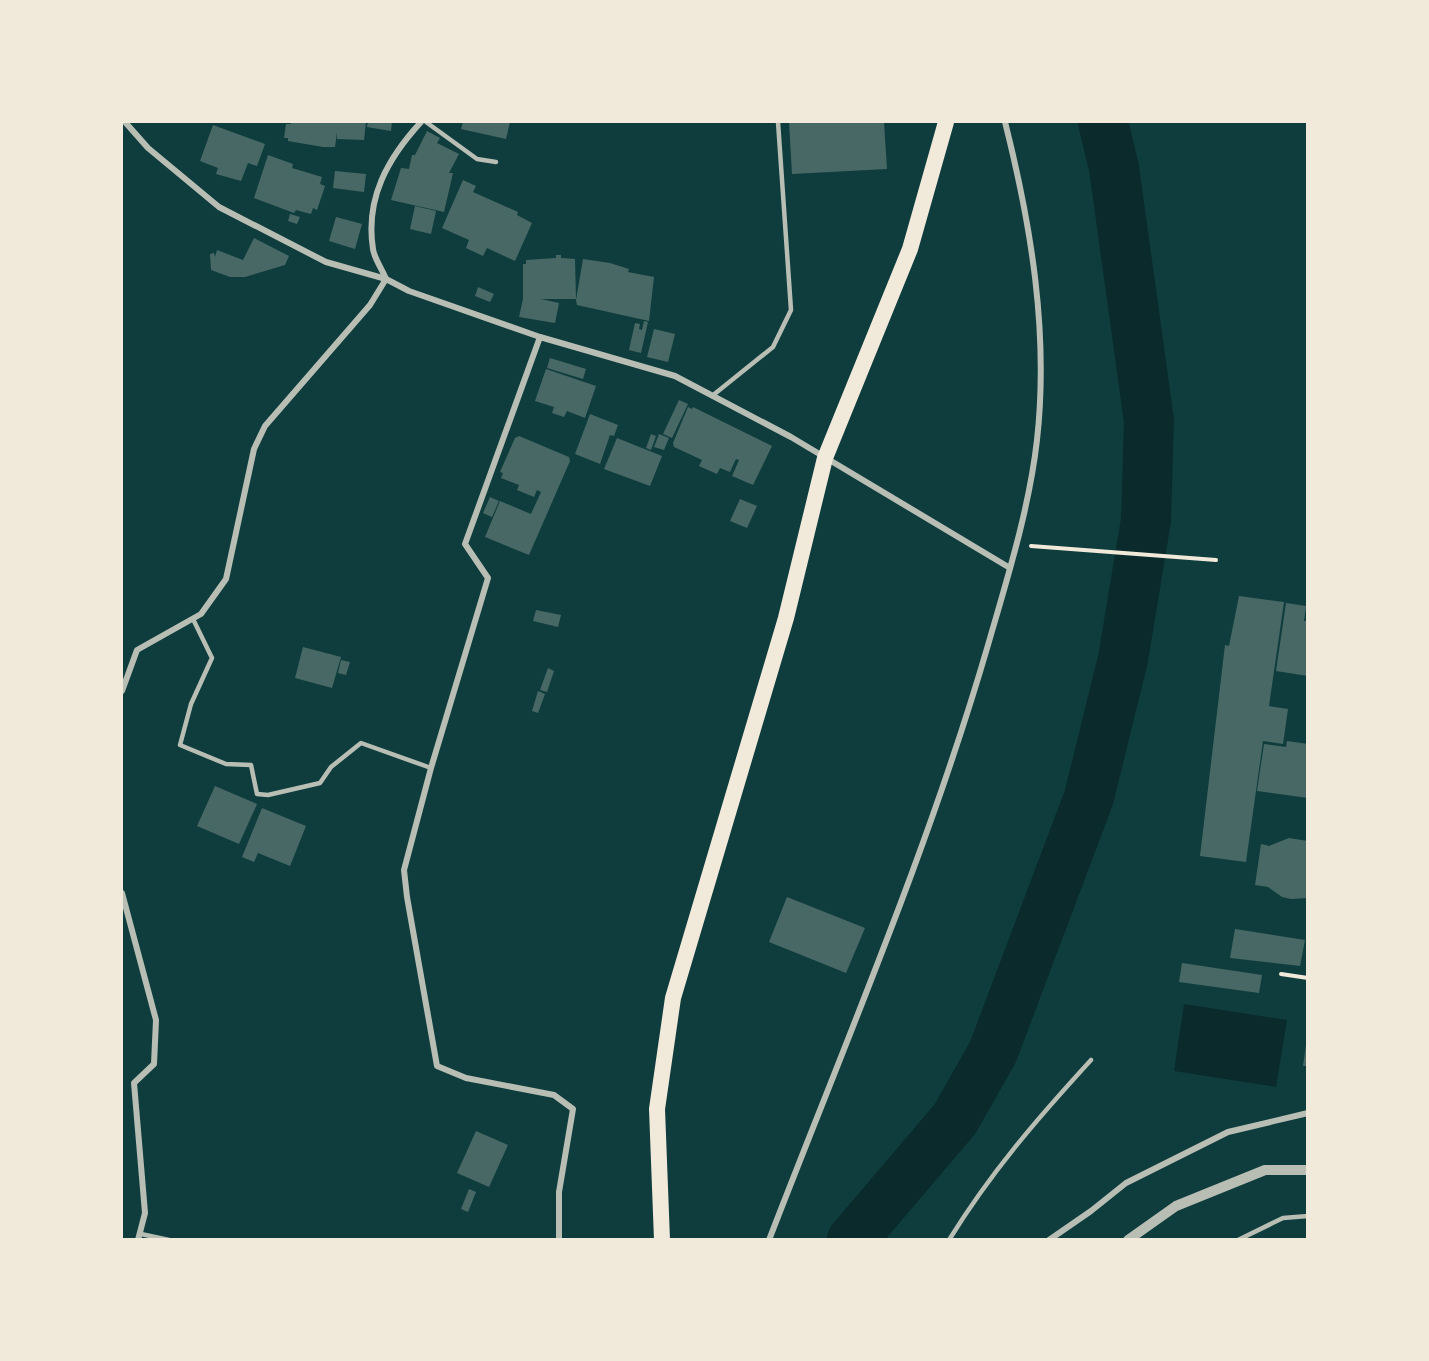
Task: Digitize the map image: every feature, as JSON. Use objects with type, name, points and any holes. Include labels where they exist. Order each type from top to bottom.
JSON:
[{"type":"highway","points":[[662,1239],[657,1109],[673,998],[786,618],[825,458],[910,249],[946,122]]},
{"type":"street","points":[[125,122],[148,148],[219,207],[326,261],[386,279],[408,291],[540,337],[675,376],[825,458],[1010,568]]},
{"type":"street","points":[[386,279],[373,250],[372,216],[376,188],[390,159],[421,122]]},
{"type":"street","points":[[769,1239],[906,890],[960,741],[1017,545],[1037,441],[1041,354],[1032,242],[1005,122]]},
{"type":"street","points":[[122,691],[137,650],[201,614],[226,579],[254,449],[265,426],[370,305],[386,279]]},
{"type":"street","points":[[540,337],[465,544],[488,578],[430,768],[404,870],[437,1066],[466,1078],[554,1095],[573,1109],[559,1192],[559,1239]]},
{"type":"street","points":[[122,893],[156,1020],[154,1064],[134,1083],[145,1213],[140,1237]]},
{"type":"street","points":[[1049,1239],[1091,1211],[1126,1182],[1218,1137],[1308,1113]]},
{"type":"street","points":[[1132,1239],[1176,1206],[1265,1170],[1308,1170]]},
{"type":"lane","points":[[426,122],[477,159],[496,162]]},
{"type":"lane","points":[[712,396],[773,347],[791,310],[778,122]]},
{"type":"lane","points":[[193,619],[212,658],[191,704],[180,745],[226,764],[251,765],[257,794],[268,795],[320,783],[331,767],[362,743],[430,768]]},
{"type":"lane","points":[[949,1239],[1024,1132],[1091,1060]]},
{"type":"lane","points":[[1238,1239],[1283,1218],[1308,1216]]},
{"type":"lane","points":[[140,1237],[169,1239]]},
{"type":"path","points":[[1017,545],[1216,560]]},
{"type":"path","points":[[1281,974],[1308,978]]},
{"type":"water","points":[[1184,1004],[1287,1020],[1276,1087],[1174,1071]]},
{"type":"building","points":[[291,122],[366,122],[364,140],[337,139],[337,132],[335,147],[288,141],[288,138],[284,138],[286,124],[291,124]]},
{"type":"building","points":[[368,122],[392,122],[391,131],[367,127]]},
{"type":"building","points":[[463,122],[510,122],[506,139],[461,129]]},
{"type":"building","points":[[789,122],[884,122],[887,169],[792,174]]},
{"type":"building","points":[[213,125],[265,144],[257,166],[248,163],[241,181],[216,174],[218,168],[200,161]]},
{"type":"building","points":[[427,131],[440,138],[437,143],[459,154],[449,173],[453,173],[444,212],[391,200],[401,168],[409,169],[412,155],[415,155]]},
{"type":"building","points":[[268,155],[293,164],[292,168],[322,177],[320,184],[325,186],[317,210],[313,208],[311,214],[296,210],[294,213],[254,198]]},
{"type":"building","points":[[335,171],[366,174],[364,192],[333,188]]},
{"type":"building","points":[[463,180],[476,186],[473,192],[518,212],[517,215],[532,223],[515,261],[487,248],[483,256],[466,248],[469,240],[442,228]]},
{"type":"building","points":[[415,206],[436,211],[431,234],[410,229]]},
{"type":"building","points":[[290,214],[300,217],[297,224],[288,221]]},
{"type":"building","points":[[336,217],[362,224],[355,249],[329,241]]},
{"type":"building","points":[[254,238],[289,256],[285,265],[245,277],[230,277],[211,270],[210,254],[214,253],[215,257],[217,250],[243,260]]},
{"type":"building","points":[[556,255],[561,255],[561,258],[575,259],[576,299],[541,299],[559,303],[555,323],[519,317],[523,299],[523,264],[526,264],[526,260],[556,258]]},
{"type":"building","points":[[583,259],[610,263],[629,269],[628,272],[654,277],[649,321],[577,305]]},
{"type":"building","points":[[478,287],[494,294],[490,302],[475,296]]},
{"type":"building","points":[[644,321],[648,322],[641,353],[629,350],[635,323],[640,324],[639,329],[642,330]]},
{"type":"building","points":[[654,329],[675,334],[668,362],[647,357]]},
{"type":"building","points":[[550,358],[586,369],[583,379],[547,368]]},
{"type":"building","points":[[546,369],[596,386],[585,418],[567,411],[564,417],[552,413],[554,407],[535,401]]},
{"type":"building","points":[[679,400],[688,404],[672,438],[663,434]]},
{"type":"building","points":[[688,407],[692,409],[693,407],[772,446],[753,485],[732,476],[739,460],[736,459],[730,472],[720,468],[717,474],[699,466],[702,460],[674,447],[673,443]]},
{"type":"building","points":[[590,414],[618,425],[614,436],[610,435],[600,464],[575,454]]},
{"type":"building","points":[[651,434],[656,436],[651,450],[646,448]]},
{"type":"building","points":[[659,434],[669,438],[664,450],[654,447]]},
{"type":"building","points":[[519,436],[569,457],[570,461],[529,555],[485,537],[500,501],[531,514],[541,492],[537,490],[534,497],[517,490],[519,485],[501,478],[503,473],[500,472],[515,438]]},
{"type":"building","points":[[617,438],[662,456],[650,486],[604,469]]},
{"type":"building","points":[[490,497],[499,501],[492,517],[483,513]]},
{"type":"building","points":[[740,499],[757,506],[747,528],[730,521]]},
{"type":"building","points":[[1239,596],[1284,602],[1269,706],[1288,709],[1283,744],[1263,741],[1246,862],[1200,856],[1225,645],[1229,646]]},
{"type":"building","points":[[1286,603],[1306,606],[1304,621],[1308,621],[1308,676],[1276,671]]},
{"type":"building","points":[[536,610],[561,615],[558,627],[533,621]]},
{"type":"building","points":[[303,647],[341,657],[332,688],[295,678]]},
{"type":"building","points":[[341,660],[350,662],[346,675],[338,673]]},
{"type":"building","points":[[548,668],[554,671],[547,692],[540,690]]},
{"type":"building","points":[[538,691],[545,694],[538,713],[532,711]]},
{"type":"building","points":[[1287,741],[1308,744],[1308,798],[1257,791],[1264,744],[1286,747]]},
{"type":"building","points":[[215,786],[257,804],[239,844],[197,826]]},
{"type":"building","points":[[262,808],[306,826],[290,866],[258,853],[254,862],[242,857]]},
{"type":"building","points":[[1289,838],[1308,841],[1308,898],[1282,897],[1268,887],[1255,885],[1261,844],[1269,846]]},
{"type":"building","points":[[787,897],[865,928],[846,973],[769,942]]},
{"type":"building","points":[[1235,929],[1305,940],[1300,966],[1230,958]]},
{"type":"building","points":[[1182,963],[1262,975],[1259,993],[1179,982]]},
{"type":"building","points":[[1306,1045],[1308,1045],[1308,1066],[1303,1066]]},
{"type":"building","points":[[476,1131],[508,1145],[489,1187],[457,1173]]},
{"type":"building","points":[[469,1189],[476,1192],[468,1212],[461,1209]]},
{"type":"waterway","points":[[852,1240],[955,1119],[993,1052],[1089,797],[1123,659],[1146,520],[1149,421],[1114,168],[1103,122]]}]
